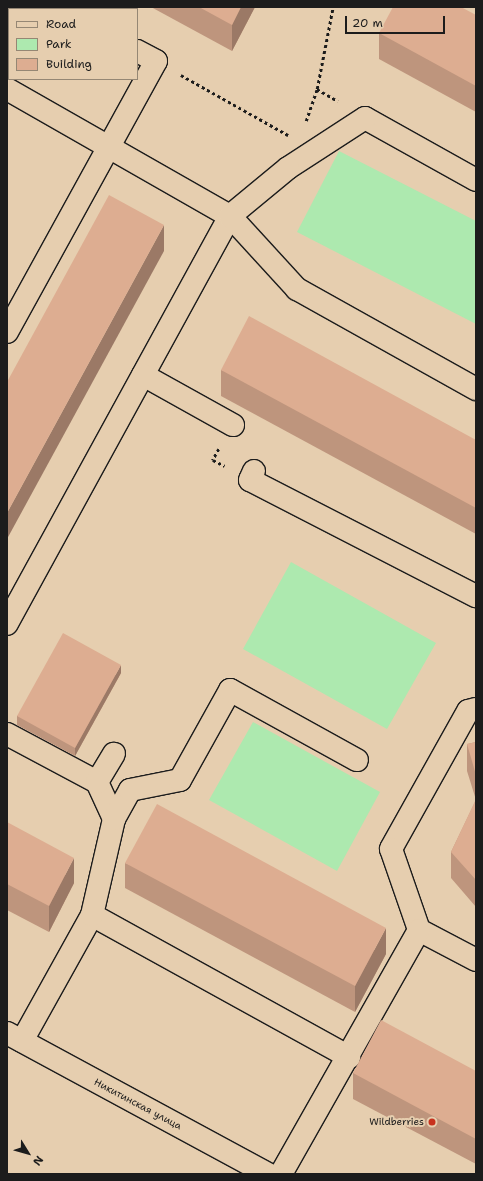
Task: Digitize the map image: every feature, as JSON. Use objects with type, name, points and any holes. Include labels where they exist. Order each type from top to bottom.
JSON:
[{"type":"street","points":[[138,75],[146,56]]},
{"type":"street","points":[[7,332],[109,146],[136,80]]},
{"type":"street","points":[[7,89],[230,216],[297,289],[476,389]]},
{"type":"street","points":[[7,624],[230,216],[288,168],[365,118],[476,180]]},
{"type":"street","points":[[143,375],[233,424]]},
{"type":"street","points":[[254,471],[250,480],[476,596]]},
{"type":"street","points":[[14,1037],[92,915],[114,819],[130,790],[180,780],[230,690],[357,760]]},
{"type":"street","points":[[476,709],[468,711],[391,849],[419,930],[476,960]]},
{"type":"street","points":[[7,734],[97,782],[114,819]]},
{"type":"street","points":[[97,782],[114,754]]},
{"type":"street","points":[[92,915],[349,1057]]},
{"type":"street","points":[[281,1174],[349,1057],[419,930]]},
{"type":"street","points":[[368,1022],[388,1032]]},
{"type":"street","name":"Никитинская улица","points":[[14,1037],[268,1174]]},
{"type":"path","points":[[304,126],[317,88],[333,7]]},
{"type":"path","points":[[146,56],[300,141],[288,168]]},
{"type":"green space","points":[[339,151],[476,221],[476,324],[297,232]]},
{"type":"green space","points":[[291,562],[436,643],[387,729],[243,649]]},
{"type":"green space","points":[[253,722],[380,792],[337,871],[209,800]]},
{"type":"building","points":[[199,7],[241,7],[232,25]]},
{"type":"building","points":[[393,7],[461,7],[476,15],[476,86],[379,33]]},
{"type":"building","points":[[109,195],[164,225],[7,513],[7,382]]},
{"type":"building","points":[[249,316],[476,440],[476,508],[221,370]]},
{"type":"building","points":[[63,633],[121,665],[75,748],[17,716]]},
{"type":"building","points":[[476,742],[476,775],[467,744]]},
{"type":"building","points":[[476,799],[476,880],[451,852]]},
{"type":"building","points":[[157,804],[386,928],[355,986],[125,863]]},
{"type":"building","points":[[7,822],[74,858],[49,906],[7,884]]},
{"type":"building","points":[[381,1020],[476,1071],[476,1139],[353,1073]]},
{"type":"place","name":"Wildberries","points":[[432,1122]]}]
